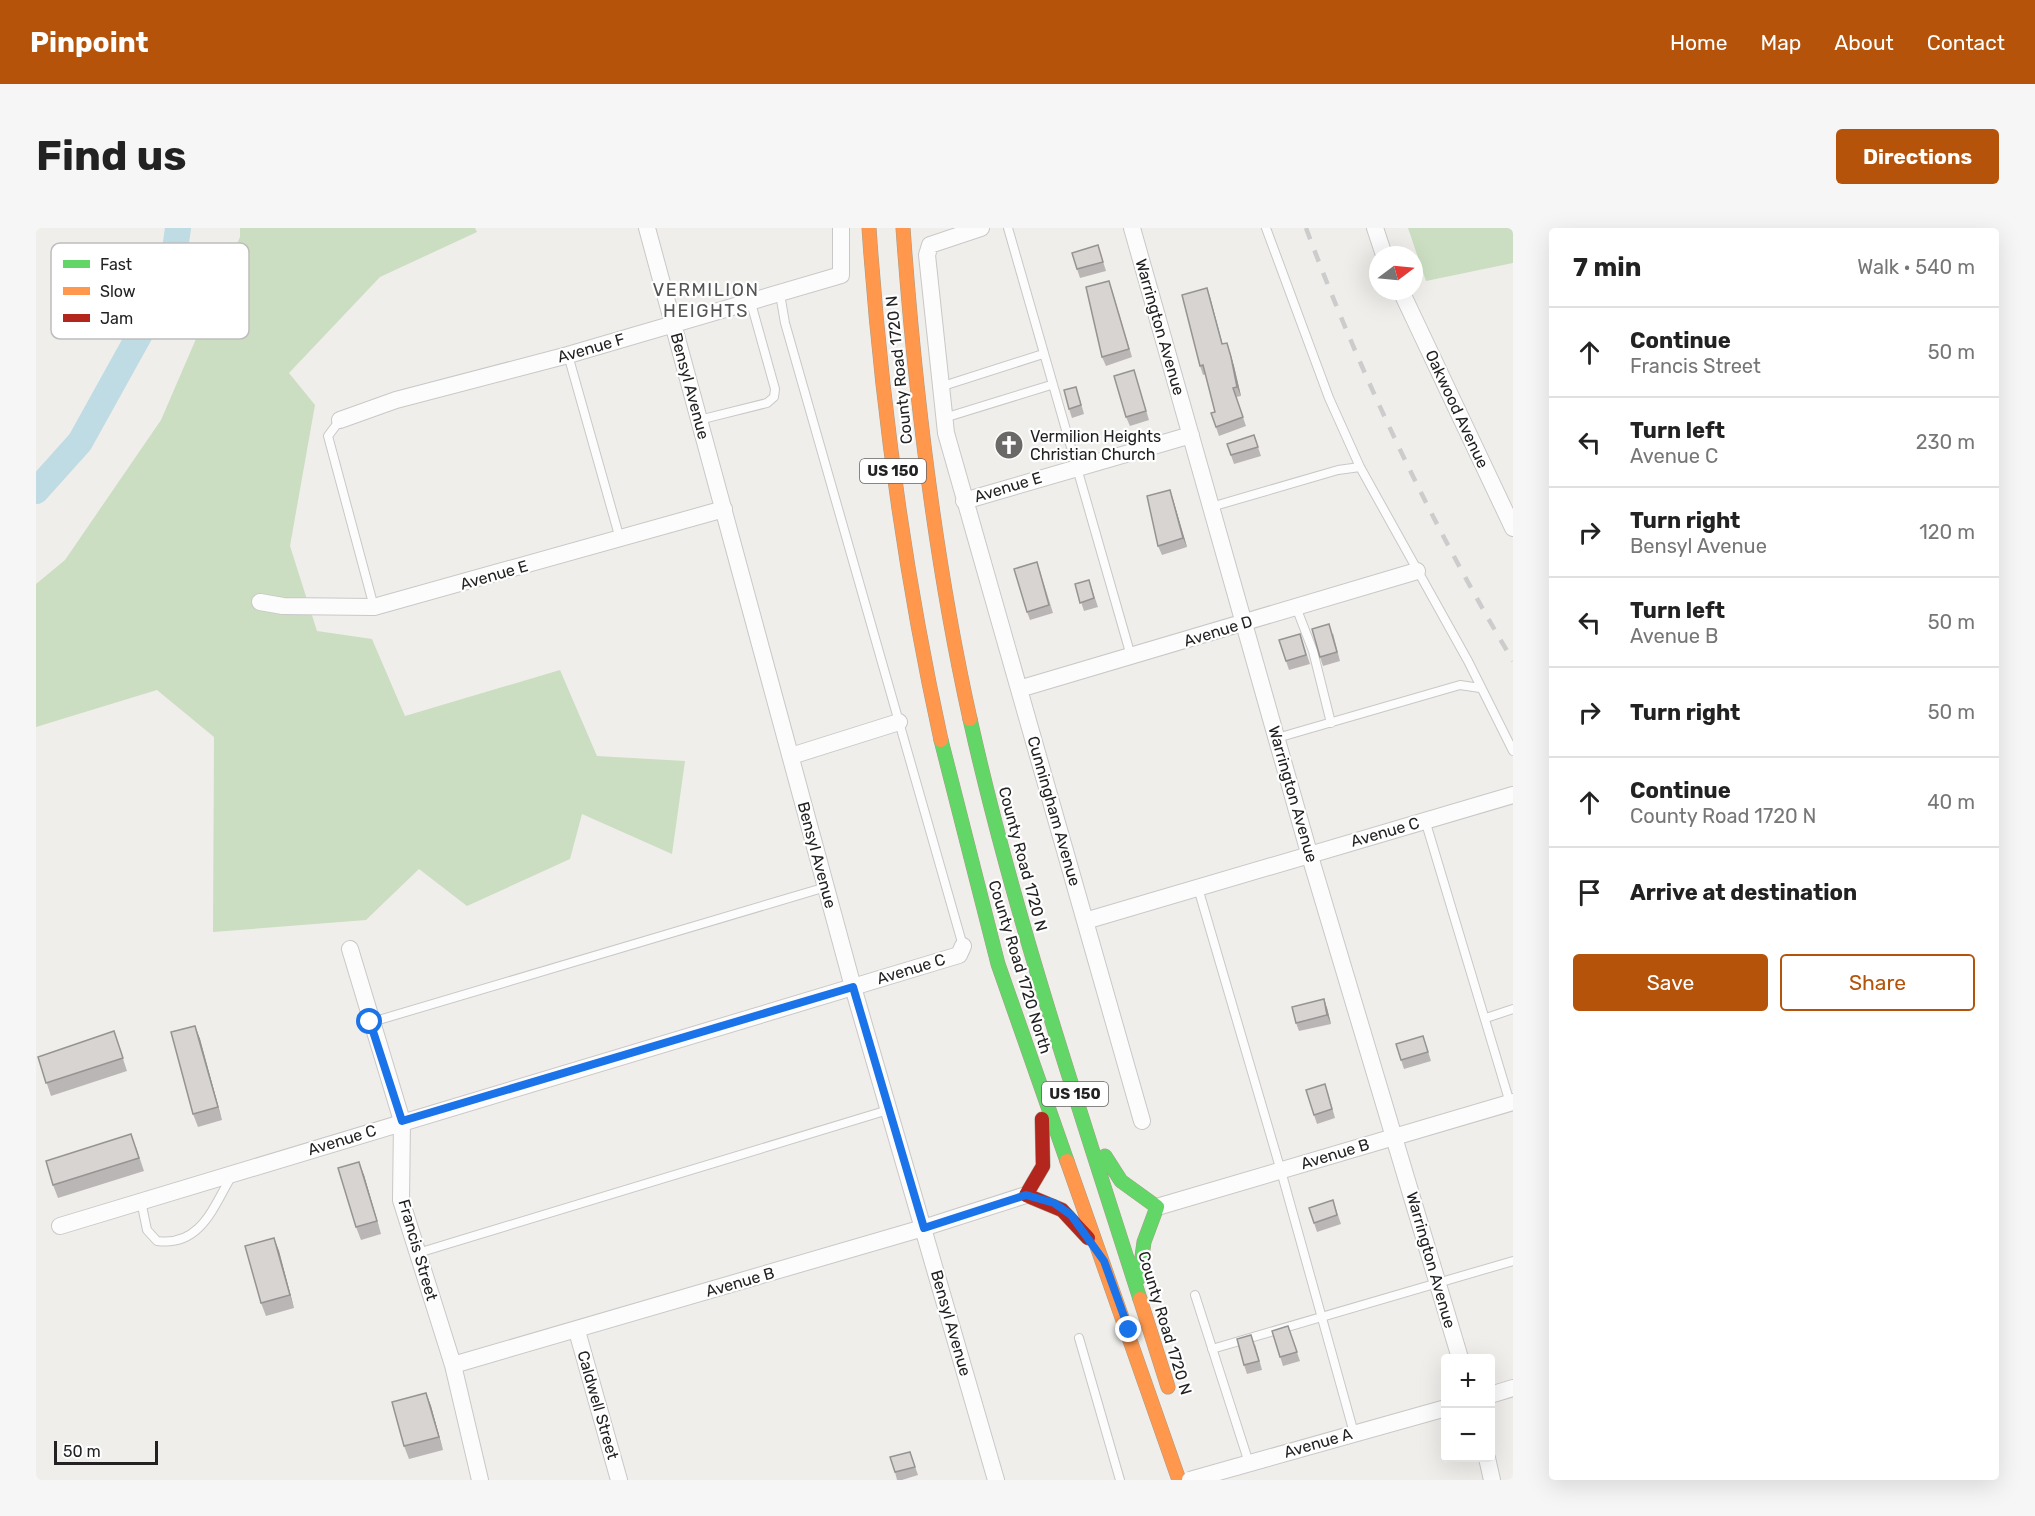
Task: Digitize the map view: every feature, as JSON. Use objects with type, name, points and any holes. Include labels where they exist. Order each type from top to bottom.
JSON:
[{"type":"main road","name":"County Road 1720 N","points":[[869,228],[883,402],[916,623],[934,711]]},
{"type":"main road","name":"County Road 1720 N","points":[[903,228],[910,328],[927,483],[951,632],[987,793],[1041,986],[1172,1401]]},
{"type":"main road","name":"County Road 1720 North","points":[[934,711],[960,824],[999,966],[1039,1086],[1104,1261]]},
{"type":"main road","points":[[1039,1086],[1045,1154],[1043,1166],[1026,1195],[1054,1203],[1071,1215],[1104,1261]]},
{"type":"main road","points":[[1078,1104],[1116,1178],[1132,1193],[1157,1207],[1145,1235],[1139,1259],[1139,1298]]},
{"type":"main road","name":"County Road 1720 N","points":[[1104,1261],[1179,1480]]},
{"type":"street","name":"Bensyl Avenue","points":[[647,228],[853,987],[996,1480]]},
{"type":"street","name":"Avenue F","points":[[340,420],[396,400],[568,355],[842,275],[841,228]]},
{"type":"street","points":[[964,501],[944,418],[927,255],[930,245],[981,228]]},
{"type":"street","name":"Warrington Avenue","points":[[1132,228],[1309,853],[1459,1354]]},
{"type":"street","points":[[1375,228],[1381,246]]},
{"type":"street","name":"Oakwood Avenue","points":[[1405,300],[1513,528]]},
{"type":"street","name":"Avenue E","points":[[964,501],[1191,435]]},
{"type":"street","name":"Cunningham Avenue","points":[[964,501],[1142,1121]]},
{"type":"street","name":"Avenue E","points":[[260,602],[283,606],[374,608],[723,508]]},
{"type":"street","name":"Avenue D","points":[[1018,689],[1417,571]]},
{"type":"street","points":[[790,756],[899,722]]},
{"type":"street","name":"Avenue C","points":[[1085,921],[1309,853],[1513,795]]},
{"type":"street","name":"Avenue C","points":[[60,1226],[402,1121],[959,955],[963,946]]},
{"type":"street","name":"Francis Street","points":[[350,949],[370,1022],[402,1121],[401,1200],[453,1365],[480,1480]]},
{"type":"street","name":"Avenue B","points":[[1157,1207],[1511,1102]]},
{"type":"street","name":"Avenue B","points":[[453,1365],[577,1331],[924,1228],[1026,1195]]},
{"type":"street","name":"Caldwell Street","points":[[577,1331],[619,1480]]},
{"type":"street","points":[[1495,1394],[1513,1388]]},
{"type":"street","name":"Avenue A","points":[[1193,1476],[1242,1465],[1441,1409]]},
{"type":"street","points":[[1487,1462],[1492,1480]]},
{"type":"lane","points":[[1008,228],[1051,385],[1131,657]]},
{"type":"lane","points":[[1266,228],[1329,398],[1360,467],[1468,662],[1513,751]]},
{"type":"lane","points":[[780,294],[785,323],[963,946]]},
{"type":"lane","points":[[699,420],[766,403],[774,397],[775,389],[750,303]]},
{"type":"lane","points":[[940,387],[1043,354]]},
{"type":"lane","points":[[568,355],[620,539]]},
{"type":"lane","points":[[944,418],[1051,385]]},
{"type":"lane","points":[[340,420],[328,435],[374,608]]},
{"type":"lane","points":[[1211,507],[1338,470],[1360,467]]},
{"type":"lane","points":[[1296,607],[1316,659],[1331,723]]},
{"type":"lane","points":[[1277,738],[1460,685],[1480,688]]},
{"type":"lane","points":[[1425,820],[1511,1102]]},
{"type":"lane","points":[[370,1022],[826,887]]},
{"type":"lane","points":[[1198,888],[1323,1316],[1354,1433]]},
{"type":"lane","points":[[1486,1018],[1513,1009]]},
{"type":"lane","points":[[418,1254],[888,1110]]},
{"type":"lane","points":[[141,1201],[147,1230],[157,1241],[182,1241],[197,1231],[232,1174]]},
{"type":"lane","points":[[1212,1348],[1513,1261]]},
{"type":"lane","points":[[1195,1295],[1212,1348],[1242,1465]]},
{"type":"lane","points":[[1079,1338],[1120,1480]]},
{"type":"green space","points":[[240,228],[475,228],[477,232],[380,277],[289,373],[315,405],[290,546],[317,631],[372,639],[405,716],[560,670],[597,756],[685,761],[672,854],[582,814],[570,859],[467,906],[419,869],[366,920],[213,932],[214,737],[157,690],[36,727],[36,584],[65,560],[161,420],[196,339],[249,339],[249,243],[237,243]]},
{"type":"green space","points":[[1408,228],[1513,228],[1513,263],[1426,281],[1423,272],[1423,246],[1414,246]]},
{"type":"building","points":[[1098,245],[1103,262],[1077,269],[1072,253]]},
{"type":"building","points":[[1109,281],[1129,349],[1102,357],[1086,287]]},
{"type":"building","points":[[1207,288],[1222,344],[1227,343],[1231,357],[1237,387],[1233,388],[1243,417],[1216,427],[1211,413],[1215,412],[1203,365],[1200,366],[1182,295]]},
{"type":"building","points":[[1134,370],[1146,411],[1126,417],[1114,376]]},
{"type":"building","points":[[1076,387],[1081,405],[1069,409],[1064,390]]},
{"type":"building","points":[[1254,435],[1258,447],[1231,455],[1227,444]]},
{"type":"building","points":[[1170,490],[1183,538],[1158,546],[1147,496]]},
{"type":"building","points":[[1037,562],[1049,605],[1027,612],[1014,569]]},
{"type":"building","points":[[1089,580],[1094,598],[1080,603],[1075,584]]},
{"type":"building","points":[[1329,624],[1337,652],[1320,657],[1312,629]]},
{"type":"building","points":[[1300,634],[1306,655],[1286,661],[1279,640]]},
{"type":"building","points":[[1324,999],[1327,1015],[1296,1023],[1292,1007]]},
{"type":"building","points":[[195,1026],[218,1107],[193,1114],[171,1032]]},
{"type":"building","points":[[114,1031],[123,1058],[46,1083],[38,1057]]},
{"type":"building","points":[[1423,1036],[1428,1052],[1401,1060],[1396,1044]]},
{"type":"building","points":[[1325,1084],[1332,1109],[1314,1115],[1306,1090]]},
{"type":"building","points":[[131,1134],[139,1158],[53,1185],[46,1161]]},
{"type":"building","points":[[359,1162],[377,1221],[356,1227],[338,1168]]},
{"type":"building","points":[[1333,1200],[1337,1215],[1314,1223],[1309,1208]]},
{"type":"building","points":[[274,1238],[290,1295],[261,1303],[245,1246]]},
{"type":"building","points":[[1288,1326],[1297,1352],[1280,1357],[1272,1331]]},
{"type":"building","points":[[1251,1335],[1259,1361],[1244,1365],[1237,1339]]},
{"type":"building","points":[[426,1393],[439,1437],[404,1446],[392,1402]]},
{"type":"building","points":[[910,1452],[915,1467],[895,1472],[890,1457]]},
{"type":"waterway","points":[[176,243],[178,228]]},
{"type":"waterway","points":[[36,491],[80,442],[137,339]]},
{"type":"railway","points":[[1306,228],[1350,339],[1400,449],[1454,557],[1513,661]]},
{"type":"traffic: fast","points":[[970,719],[987,793],[1027,938],[1140,1299]]},
{"type":"traffic: fast","points":[[941,740],[998,964],[1067,1161]]},
{"type":"traffic: fast","points":[[1105,1156],[1121,1181],[1157,1207],[1144,1242],[1139,1278]]},
{"type":"traffic: slow","points":[[869,228],[880,357],[896,486],[916,613],[941,740]]},
{"type":"traffic: slow","points":[[903,228],[913,352],[936,536],[970,719]]},
{"type":"traffic: slow","points":[[1067,1161],[1179,1480]]},
{"type":"traffic: slow","points":[[1140,1299],[1168,1387]]},
{"type":"traffic: jam","points":[[1042,1119],[1043,1166],[1026,1195],[1062,1210],[1088,1238]]},
{"type":"place","name":"Vermilion Heights Christian Church","points":[[1009,445]]},
{"type":"district","name":"VERMILION HEIGHTS","points":[[706,300]]},
{"type":"route","points":[[370,1022],[402,1121],[853,987],[924,1228],[1026,1195],[1054,1203],[1071,1215],[1104,1261],[1129,1330]]}]
